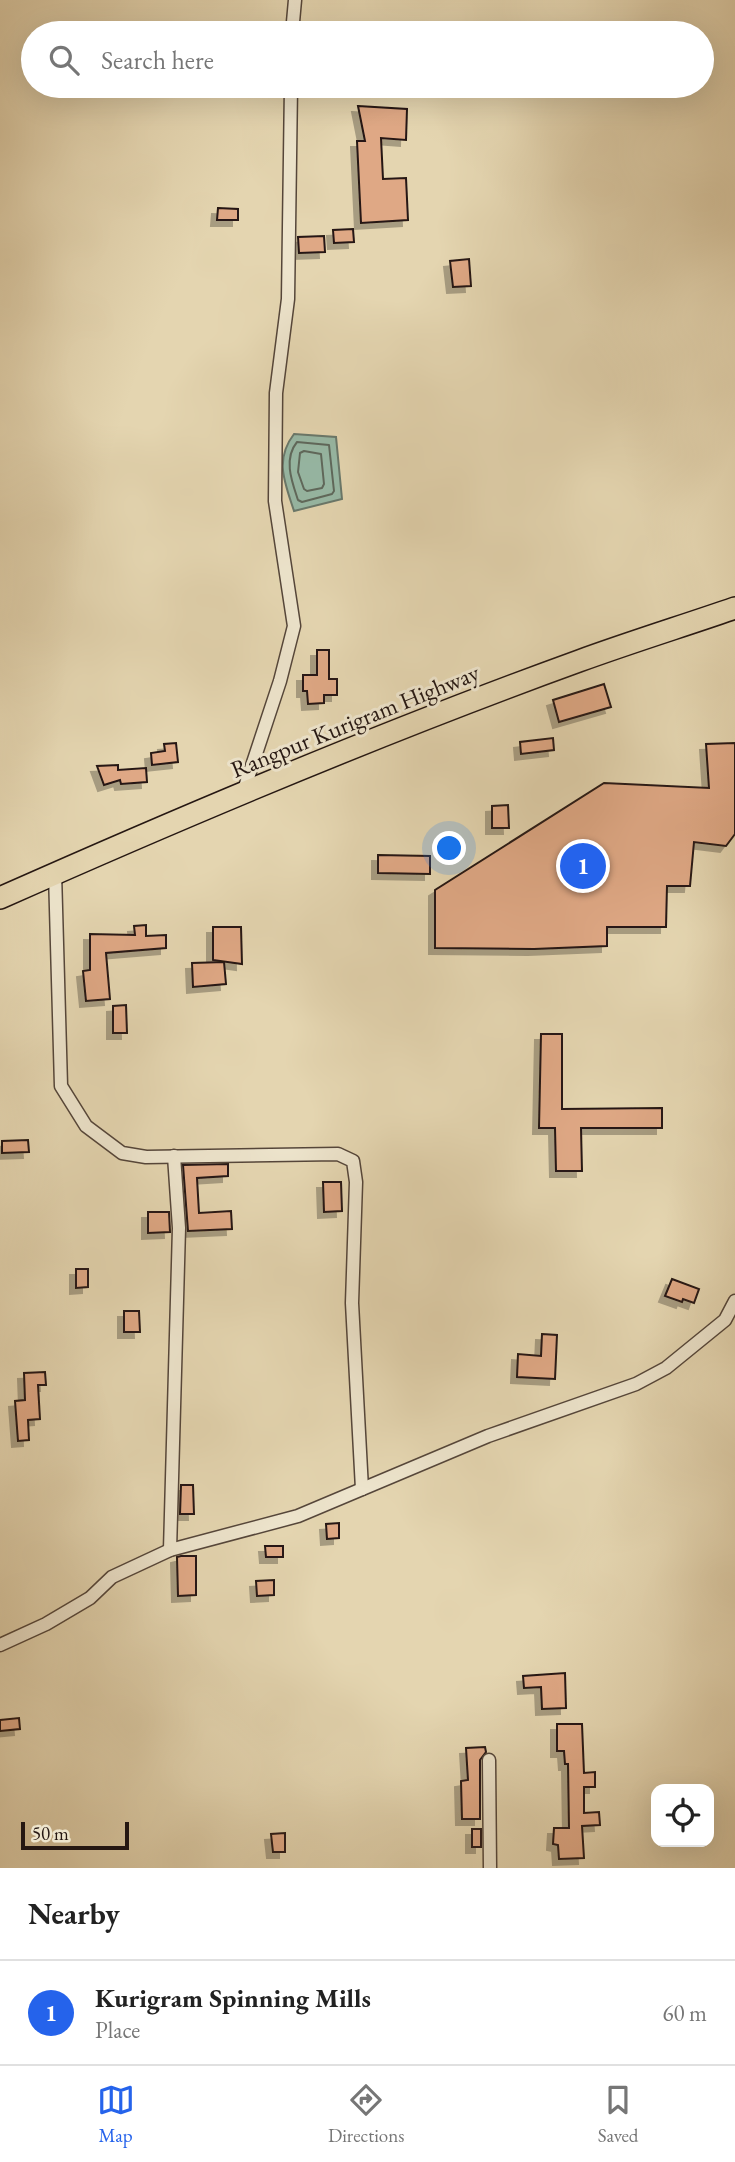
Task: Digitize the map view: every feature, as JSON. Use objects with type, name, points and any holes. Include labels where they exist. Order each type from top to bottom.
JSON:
[{"type":"highway","name":"Rangpur Kurigram Highway","points":[[0,898],[243,793],[581,660],[735,608]]},
{"type":"street","points":[[293,21],[295,0]]},
{"type":"street","points":[[243,793],[280,681],[294,626],[275,501],[276,393],[288,299],[291,98]]},
{"type":"street","points":[[55,873],[61,1086],[86,1126],[122,1153],[146,1157],[338,1154],[353,1161],[356,1182],[352,1303],[362,1489]]},
{"type":"street","points":[[170,1550],[179,1228],[174,1156]]},
{"type":"street","points":[[0,1644],[46,1624],[90,1598],[112,1577],[170,1550],[298,1516],[488,1436],[636,1384],[666,1368],[725,1321],[735,1301]]},
{"type":"street","points":[[489,1760],[489,1868]]},
{"type":"water","points":[[294,434],[336,437],[342,499],[294,511],[285,481],[283,462],[284,453]]},
{"type":"building","points":[[358,106],[407,109],[406,140],[381,138],[383,179],[406,178],[408,220],[361,223],[357,141],[365,141]]},
{"type":"building","points":[[218,208],[238,209],[238,220],[217,220]]},
{"type":"building","points":[[353,229],[354,242],[334,243],[333,230]]},
{"type":"building","points":[[324,236],[325,252],[299,253],[298,237]]},
{"type":"building","points":[[469,259],[471,286],[453,287],[450,261]]},
{"type":"building","points":[[317,650],[329,650],[329,679],[337,679],[337,695],[324,695],[324,703],[308,704],[307,691],[303,691],[303,675],[317,675]]},
{"type":"building","points":[[604,684],[611,707],[559,722],[553,700]]},
{"type":"building","points":[[553,738],[554,750],[521,754],[520,742]]},
{"type":"building","points":[[176,743],[178,762],[152,765],[151,753],[165,751],[164,744]]},
{"type":"building","points":[[735,743],[735,834],[726,846],[694,842],[690,886],[667,886],[666,927],[607,927],[607,946],[534,949],[435,948],[435,890],[604,783],[709,788],[706,744]]},
{"type":"building","points":[[118,765],[118,770],[146,768],[147,782],[121,784],[120,780],[104,785],[97,766]]},
{"type":"building","points":[[508,805],[509,828],[492,828],[492,806]]},
{"type":"building","points":[[378,855],[430,856],[430,874],[378,873]]},
{"type":"building","points":[[146,925],[146,936],[166,935],[166,948],[106,953],[110,999],[86,1001],[83,971],[90,970],[90,934],[135,935],[134,926]]},
{"type":"building","points":[[213,927],[241,927],[242,964],[213,960]]},
{"type":"building","points":[[224,962],[226,984],[193,987],[192,963]]},
{"type":"building","points":[[126,1005],[127,1033],[113,1033],[113,1006]]},
{"type":"building","points":[[541,1034],[562,1034],[562,1109],[662,1108],[662,1128],[581,1128],[582,1171],[556,1171],[555,1128],[539,1128]]},
{"type":"building","points":[[28,1140],[29,1152],[2,1153],[2,1141]]},
{"type":"building","points":[[228,1164],[228,1176],[197,1178],[199,1213],[231,1211],[232,1229],[188,1231],[183,1165]]},
{"type":"building","points":[[323,1182],[341,1182],[342,1211],[324,1212]]},
{"type":"building","points":[[148,1212],[169,1212],[170,1232],[148,1233]]},
{"type":"building","points":[[76,1269],[88,1269],[88,1287],[76,1288]]},
{"type":"building","points":[[672,1279],[699,1289],[694,1303],[665,1296]]},
{"type":"building","points":[[124,1311],[139,1311],[140,1332],[124,1332]]},
{"type":"building","points":[[542,1334],[557,1335],[555,1379],[517,1377],[518,1354],[541,1356]]},
{"type":"building","points":[[45,1372],[46,1385],[38,1385],[40,1419],[28,1420],[29,1440],[18,1441],[15,1401],[25,1400],[24,1373]]},
{"type":"building","points":[[181,1485],[193,1485],[194,1514],[180,1514]]},
{"type":"building","points":[[339,1523],[339,1538],[327,1539],[326,1524]]},
{"type":"building","points":[[265,1546],[283,1546],[283,1557],[266,1557]]},
{"type":"building","points":[[196,1556],[196,1595],[178,1596],[177,1557]]},
{"type":"building","points":[[274,1580],[274,1595],[257,1596],[256,1581]]},
{"type":"building","points":[[565,1673],[566,1708],[542,1709],[541,1687],[524,1688],[523,1676]]},
{"type":"building","points":[[19,1718],[20,1729],[0,1731],[0,1720]]},
{"type":"building","points":[[557,1724],[582,1724],[584,1773],[595,1772],[595,1787],[584,1787],[584,1813],[599,1812],[600,1825],[582,1826],[584,1858],[559,1859],[558,1845],[553,1844],[554,1828],[569,1828],[568,1764],[565,1764],[564,1751],[557,1751]]},
{"type":"building","points":[[485,1747],[486,1752],[480,1760],[480,1819],[462,1819],[461,1781],[468,1780],[466,1748]]},
{"type":"building","points":[[472,1829],[481,1829],[481,1847],[472,1847]]},
{"type":"building","points":[[285,1833],[285,1852],[273,1852],[271,1834]]},
{"type":"place","name":"Kurigram Spinning Mills","points":[[583,866]]}]
